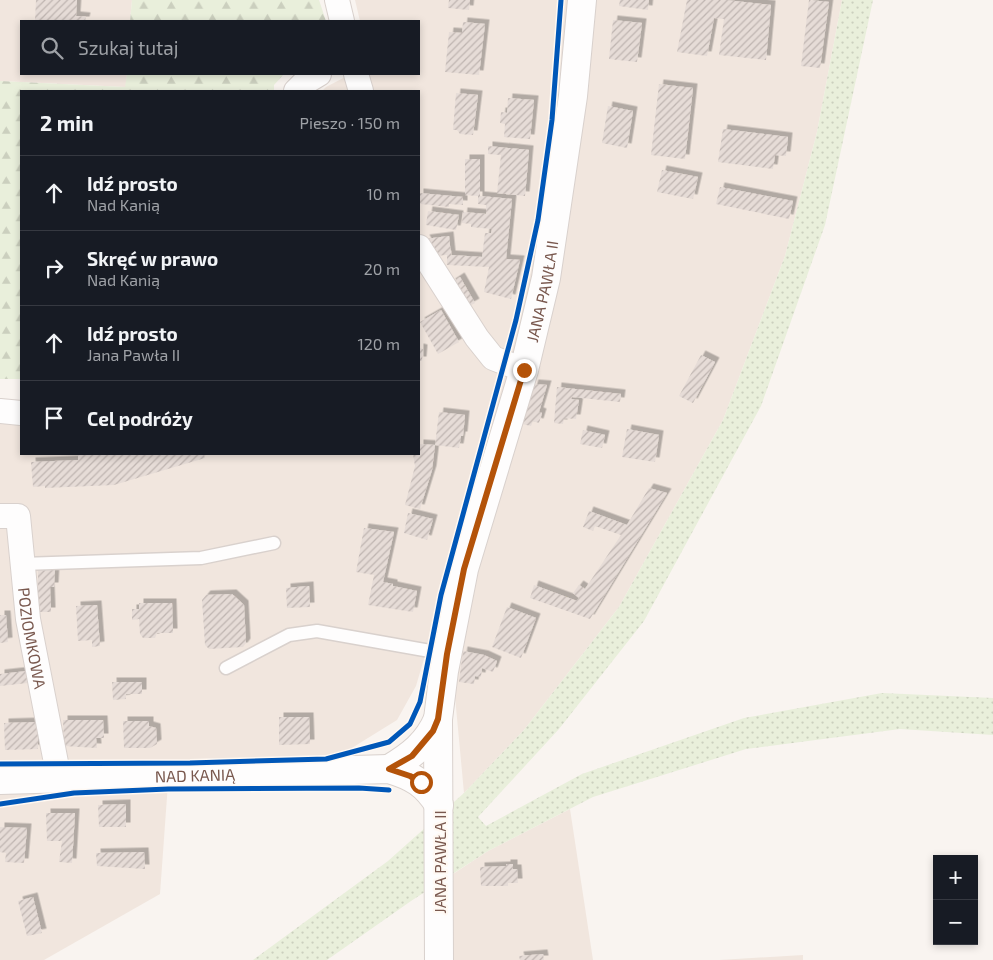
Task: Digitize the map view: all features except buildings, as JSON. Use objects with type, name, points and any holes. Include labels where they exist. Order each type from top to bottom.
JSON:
[{"type":"street","points":[[337,0],[342,20]]},
{"type":"street","name":"JANA PAWŁA II","points":[[439,960],[438,719],[447,654],[464,569],[524,370],[550,258],[573,96],[582,0]]},
{"type":"street","points":[[297,90],[318,75]]},
{"type":"street","points":[[356,75],[361,90]]},
{"type":"street","points":[[420,250],[477,338],[493,358],[524,370]]},
{"type":"street","points":[[0,411],[20,413]]},
{"type":"street","name":"POZIOMKOWA","points":[[0,516],[18,516],[28,619],[59,778]]},
{"type":"street","name":"NAD KANIĄ","points":[[389,769],[412,756],[433,731],[438,719]]},
{"type":"street","name":"NAD KANIĄ","points":[[0,780],[389,769],[421,782],[439,805]]},
{"type":"lane","points":[[22,564],[201,558],[274,543]]},
{"type":"lane","points":[[226,668],[289,635],[317,631],[447,654]]},
{"type":"shaded area","points":[[0,0],[132,0],[130,20],[20,20],[20,75],[127,75],[126,87],[0,81]]},
{"type":"shaded area","points":[[355,0],[568,0],[544,235],[508,373],[416,686],[397,720],[326,764],[0,771],[0,422],[20,424],[20,455],[420,455],[420,90],[323,90],[349,75],[420,75],[420,20],[360,20]]},
{"type":"shaded area","points":[[592,0],[842,0],[817,132],[785,256],[723,420],[619,607],[524,730],[464,793],[454,686]]},
{"type":"shaded area","points":[[168,783],[160,894],[44,960],[0,960],[0,790]]},
{"type":"shaded area","points":[[570,809],[593,960],[446,960],[447,878],[488,851]]},
{"type":"shaded area","points":[[803,955],[803,960],[719,960]]},
{"type":"green space","points":[[132,0],[319,0],[326,20],[130,20]]},
{"type":"green space","points":[[842,0],[873,0],[825,225],[761,406],[644,621],[559,729],[478,817],[486,826],[582,774],[744,718],[882,693],[993,698],[993,735],[900,729],[746,749],[593,797],[488,851],[411,901],[327,960],[253,960],[388,861],[464,793],[524,730],[619,607],[723,420],[785,256],[817,132]]},
{"type":"green space","points":[[127,75],[283,75],[274,85],[274,90],[20,90],[20,379],[0,379],[0,81],[125,87]]},
{"type":"cycle path","points":[[0,764],[190,763],[326,759],[389,742],[410,724],[420,702],[441,595],[516,320],[538,220],[552,120],[561,0]]},
{"type":"cycle path","points":[[0,804],[74,793],[168,789],[359,788],[389,790]]},
{"type":"route","points":[[421,782],[389,769],[412,756],[433,731],[438,719],[447,654],[464,569],[524,370]]}]
